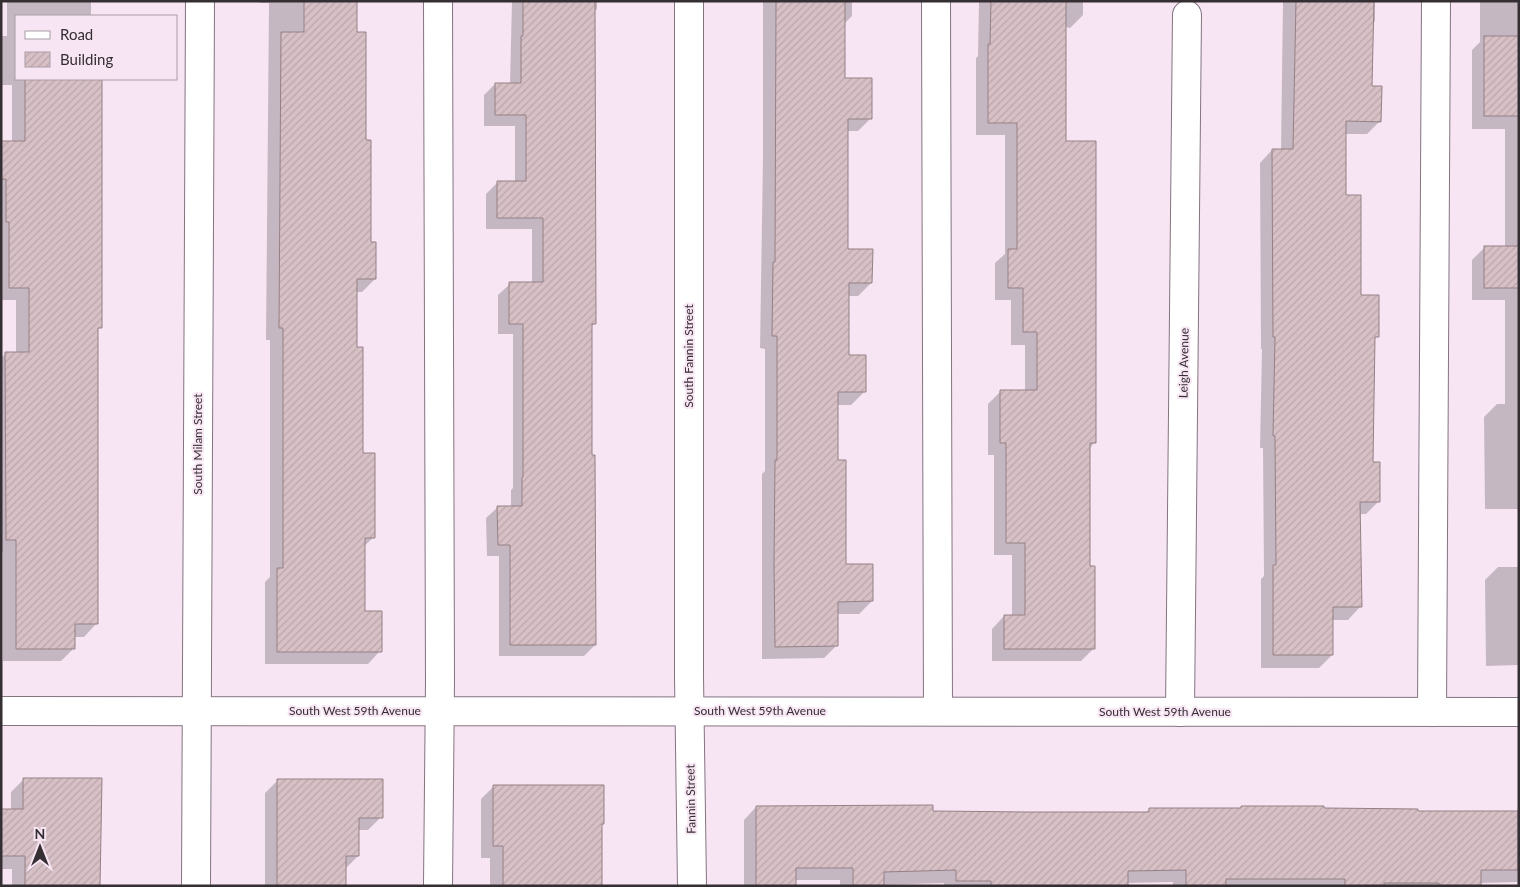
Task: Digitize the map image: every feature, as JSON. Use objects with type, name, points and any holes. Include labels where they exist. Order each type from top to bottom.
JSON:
[{"type":"street","name":"South Milam Street","points":[[196,886],[200,1]]},
{"type":"street","points":[[438,1],[440,711],[438,886]]},
{"type":"street","name":"South Fannin Street","points":[[688,1],[690,711]]},
{"type":"street","points":[[936,1],[938,711]]},
{"type":"street","points":[[1432,712],[1436,1]]},
{"type":"street","name":"Leigh Avenue","points":[[1180,712],[1187,14]]},
{"type":"street","name":"South West 59th Avenue","points":[[1,711],[1519,712]]},
{"type":"street","name":"Fannin Street","points":[[690,711],[692,886]]},
{"type":"building","points":[[304,1],[357,1],[357,32],[366,32],[366,140],[371,140],[371,242],[376,242],[376,279],[357,279],[357,347],[363,347],[363,453],[375,453],[375,538],[365,538],[365,611],[382,611],[382,652],[277,652],[277,568],[283,568],[283,328],[279,328],[281,32],[304,32]]},
{"type":"building","points":[[523,1],[595,1],[596,324],[592,324],[592,455],[595,455],[596,645],[510,645],[510,545],[498,545],[497,506],[522,506],[523,324],[509,324],[509,282],[543,282],[543,218],[497,218],[497,181],[526,181],[526,115],[495,115],[495,83],[521,83]]},
{"type":"building","points":[[776,1],[845,1],[845,78],[872,78],[872,119],[848,119],[848,249],[873,249],[872,283],[849,283],[849,355],[866,355],[866,392],[838,392],[838,460],[846,460],[846,564],[873,564],[873,601],[838,602],[838,646],[775,647],[774,565],[775,460],[777,460],[777,336],[772,336],[773,262],[775,262]]},
{"type":"building","points":[[991,1],[1066,1],[1066,141],[1096,141],[1096,443],[1090,443],[1090,566],[1095,566],[1095,649],[1004,649],[1004,615],[1025,615],[1025,543],[1006,543],[1006,443],[1000,443],[1000,390],[1037,390],[1037,332],[1023,332],[1023,288],[1008,288],[1008,249],[1017,249],[1017,123],[988,123],[988,44],[990,44]]},
{"type":"building","points":[[1296,1],[1374,1],[1372,86],[1382,86],[1381,122],[1346,121],[1346,195],[1361,195],[1361,295],[1379,295],[1379,337],[1375,337],[1373,462],[1380,462],[1380,502],[1360,502],[1362,607],[1333,607],[1333,655],[1273,655],[1273,565],[1276,565],[1275,436],[1273,436],[1275,337],[1273,337],[1272,149],[1293,149]]},
{"type":"building","points":[[1484,36],[1519,36],[1519,116],[1484,116]]},
{"type":"building","points":[[25,80],[102,80],[102,328],[98,328],[98,624],[75,624],[75,649],[16,649],[16,540],[6,540],[5,352],[29,352],[29,288],[9,288],[9,222],[6,222],[6,179],[1,179],[1,141],[25,141]]},
{"type":"building","points":[[1484,246],[1519,246],[1519,288],[1484,288]]},
{"type":"building","points":[[23,778],[102,778],[100,886],[25,886],[25,856],[1,856],[1,809],[23,809]]},
{"type":"building","points":[[277,779],[383,779],[383,818],[359,818],[359,856],[346,856],[346,886],[277,886]]},
{"type":"building","points":[[493,785],[604,785],[602,886],[503,886],[503,846],[493,846]]},
{"type":"building","points":[[933,805],[933,811],[1027,812],[1149,812],[1149,808],[1241,808],[1241,806],[1324,806],[1324,808],[1418,809],[1418,811],[1518,811],[1518,870],[1481,870],[1481,886],[1439,886],[1439,883],[1384,883],[1384,886],[1345,886],[1345,879],[1226,879],[1226,886],[1186,886],[1186,870],[1128,871],[1128,886],[991,886],[991,881],[956,881],[956,870],[884,872],[884,886],[853,886],[853,868],[796,868],[796,886],[756,886],[756,806]]}]
